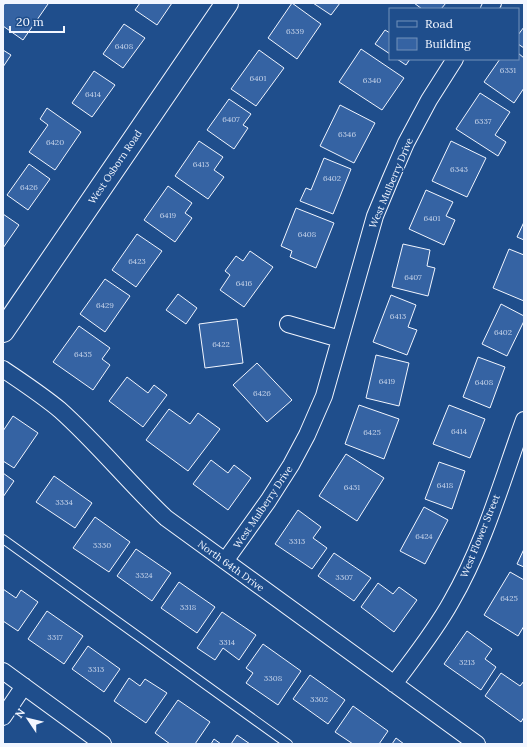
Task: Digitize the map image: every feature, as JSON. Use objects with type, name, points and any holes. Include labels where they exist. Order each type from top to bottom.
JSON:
[{"type":"street","name":"West Osborn Road","points":[[3,331],[227,3]]},
{"type":"street","name":"West Mulberry Drive","points":[[225,562],[268,502],[291,465],[307,435],[324,396],[375,216],[406,143],[429,100],[454,60]]},
{"type":"street","points":[[288,324],[340,339]]},
{"type":"street","name":"North 64th Drive","points":[[3,369],[21,380],[79,428],[166,518],[477,744]]},
{"type":"street","name":"West Flower Street","points":[[394,684],[432,632],[451,602],[470,564],[484,533],[524,420]]},
{"type":"street","points":[[3,671],[102,744]]},
{"type":"street","points":[[3,717],[24,686]]},
{"type":"lane","points":[[3,539],[288,744]]},
{"type":"building","points":[[5,3],[48,4],[23,40],[3,26],[3,6]]},
{"type":"building","points":[[140,3],[172,3],[157,25],[135,10]]},
{"type":"building","points":[[292,3],[321,24],[297,59],[268,38]]},
{"type":"building","points":[[313,3],[340,3],[331,15]]},
{"type":"building","points":[[414,3],[446,3],[442,8],[421,8]]},
{"type":"building","points":[[124,24],[145,38],[123,68],[103,54]]},
{"type":"building","points":[[524,27],[524,48],[519,45],[519,34]]},
{"type":"building","points":[[385,30],[389,32],[389,53],[375,44]]},
{"type":"building","points":[[361,49],[404,78],[382,110],[339,82]]},
{"type":"building","points":[[3,50],[11,55],[3,67]]},
{"type":"building","points":[[259,50],[284,68],[256,106],[231,89]]},
{"type":"building","points":[[519,54],[524,58],[524,88],[514,103],[484,82],[499,60],[519,60]]},
{"type":"building","points":[[398,60],[409,60],[406,65]]},
{"type":"building","points":[[94,71],[115,85],[92,117],[72,103]]},
{"type":"building","points":[[480,93],[510,112],[495,135],[506,142],[498,156],[456,129]]},
{"type":"building","points":[[229,99],[251,114],[243,125],[248,128],[234,149],[207,130]]},
{"type":"building","points":[[340,105],[375,123],[354,163],[320,146]]},
{"type":"building","points":[[47,108],[81,132],[55,170],[29,152],[48,125],[40,119]]},
{"type":"building","points":[[199,141],[223,157],[214,170],[224,177],[208,199],[175,176]]},
{"type":"building","points":[[451,141],[486,158],[467,197],[432,181]]},
{"type":"building","points":[[324,158],[351,169],[333,214],[300,201],[306,188],[311,190]]},
{"type":"building","points":[[29,164],[50,179],[28,210],[7,195]]},
{"type":"building","points":[[168,186],[192,203],[185,213],[192,218],[175,242],[144,220]]},
{"type":"building","points":[[426,190],[453,202],[446,216],[455,220],[444,245],[409,229]]},
{"type":"building","points":[[296,208],[334,223],[316,268],[290,257],[292,251],[281,246]]},
{"type":"building","points":[[3,214],[19,225],[3,248]]},
{"type":"building","points":[[524,222],[524,240],[517,237]]},
{"type":"building","points":[[137,234],[162,251],[136,287],[112,270]]},
{"type":"building","points":[[403,244],[430,250],[427,266],[435,268],[428,296],[392,287]]},
{"type":"building","points":[[509,249],[524,255],[524,301],[493,288]]},
{"type":"building","points":[[250,251],[273,267],[244,307],[220,290],[230,275],[225,271],[236,256],[243,261]]},
{"type":"building","points":[[105,279],[130,296],[105,332],[80,314]]},
{"type":"building","points":[[178,294],[197,308],[186,324],[166,310]]},
{"type":"building","points":[[391,295],[416,305],[408,327],[417,330],[407,355],[373,342]]},
{"type":"building","points":[[501,304],[524,316],[524,321],[507,356],[482,344]]},
{"type":"building","points":[[237,319],[243,363],[205,368],[199,324]]},
{"type":"building","points":[[79,326],[110,348],[102,359],[110,365],[93,390],[53,362]]},
{"type":"building","points":[[376,355],[409,363],[399,406],[366,398]]},
{"type":"building","points":[[478,357],[505,367],[490,408],[463,397]]},
{"type":"building","points":[[257,363],[292,400],[267,422],[233,385]]},
{"type":"building","points":[[127,377],[148,393],[154,385],[167,395],[143,427],[109,401]]},
{"type":"building","points":[[359,405],[399,419],[384,459],[345,444]]},
{"type":"building","points":[[449,405],[485,419],[470,458],[433,444]]},
{"type":"building","points":[[169,409],[190,424],[198,413],[220,429],[188,471],[146,440]]},
{"type":"building","points":[[13,416],[38,433],[14,468],[3,461],[3,431]]},
{"type":"building","points":[[346,454],[384,478],[357,521],[319,496]]},
{"type":"building","points":[[211,460],[228,473],[234,465],[251,478],[228,510],[193,484]]},
{"type":"building","points":[[439,462],[465,471],[452,509],[425,499]]},
{"type":"building","points":[[3,473],[14,481],[3,497]]},
{"type":"building","points":[[54,476],[92,503],[75,528],[36,502]]},
{"type":"building","points":[[424,507],[448,520],[425,564],[400,551]]},
{"type":"building","points":[[298,510],[321,527],[313,538],[327,548],[312,569],[275,544]]},
{"type":"building","points":[[95,517],[130,542],[109,572],[73,548]]},
{"type":"building","points":[[136,549],[171,573],[152,601],[117,576]]},
{"type":"building","points":[[524,549],[524,567],[517,564]]},
{"type":"building","points":[[334,553],[371,578],[354,601],[318,576]]},
{"type":"building","points":[[510,572],[524,580],[524,626],[518,636],[484,615]]},
{"type":"building","points":[[179,582],[215,607],[197,633],[161,608]]},
{"type":"building","points":[[378,583],[393,594],[399,587],[417,600],[394,632],[361,607]]},
{"type":"building","points":[[3,589],[16,598],[21,590],[38,602],[18,631],[3,621]]},
{"type":"building","points":[[47,611],[83,636],[64,664],[28,639]]},
{"type":"building","points":[[222,612],[256,635],[239,660],[223,648],[215,660],[197,648]]},
{"type":"building","points":[[467,631],[492,649],[485,659],[496,667],[481,690],[444,664]]},
{"type":"building","points":[[263,644],[301,671],[278,705],[246,683],[253,673],[246,668]]},
{"type":"building","points":[[88,646],[120,669],[104,692],[72,669]]},
{"type":"building","points":[[501,673],[520,686],[524,681],[524,717],[521,722],[485,696]]},
{"type":"building","points":[[310,675],[345,700],[328,724],[293,699]]},
{"type":"building","points":[[129,678],[140,686],[145,679],[167,693],[146,723],[114,701]]},
{"type":"building","points":[[178,700],[210,722],[195,744],[170,744],[155,733]]},
{"type":"building","points":[[353,706],[388,731],[379,744],[353,744],[335,732]]},
{"type":"building","points":[[237,735],[250,744],[231,744]]},
{"type":"building","points":[[396,738],[404,744],[392,744]]},
{"type":"building","points":[[214,739],[221,744],[211,744]]}]
